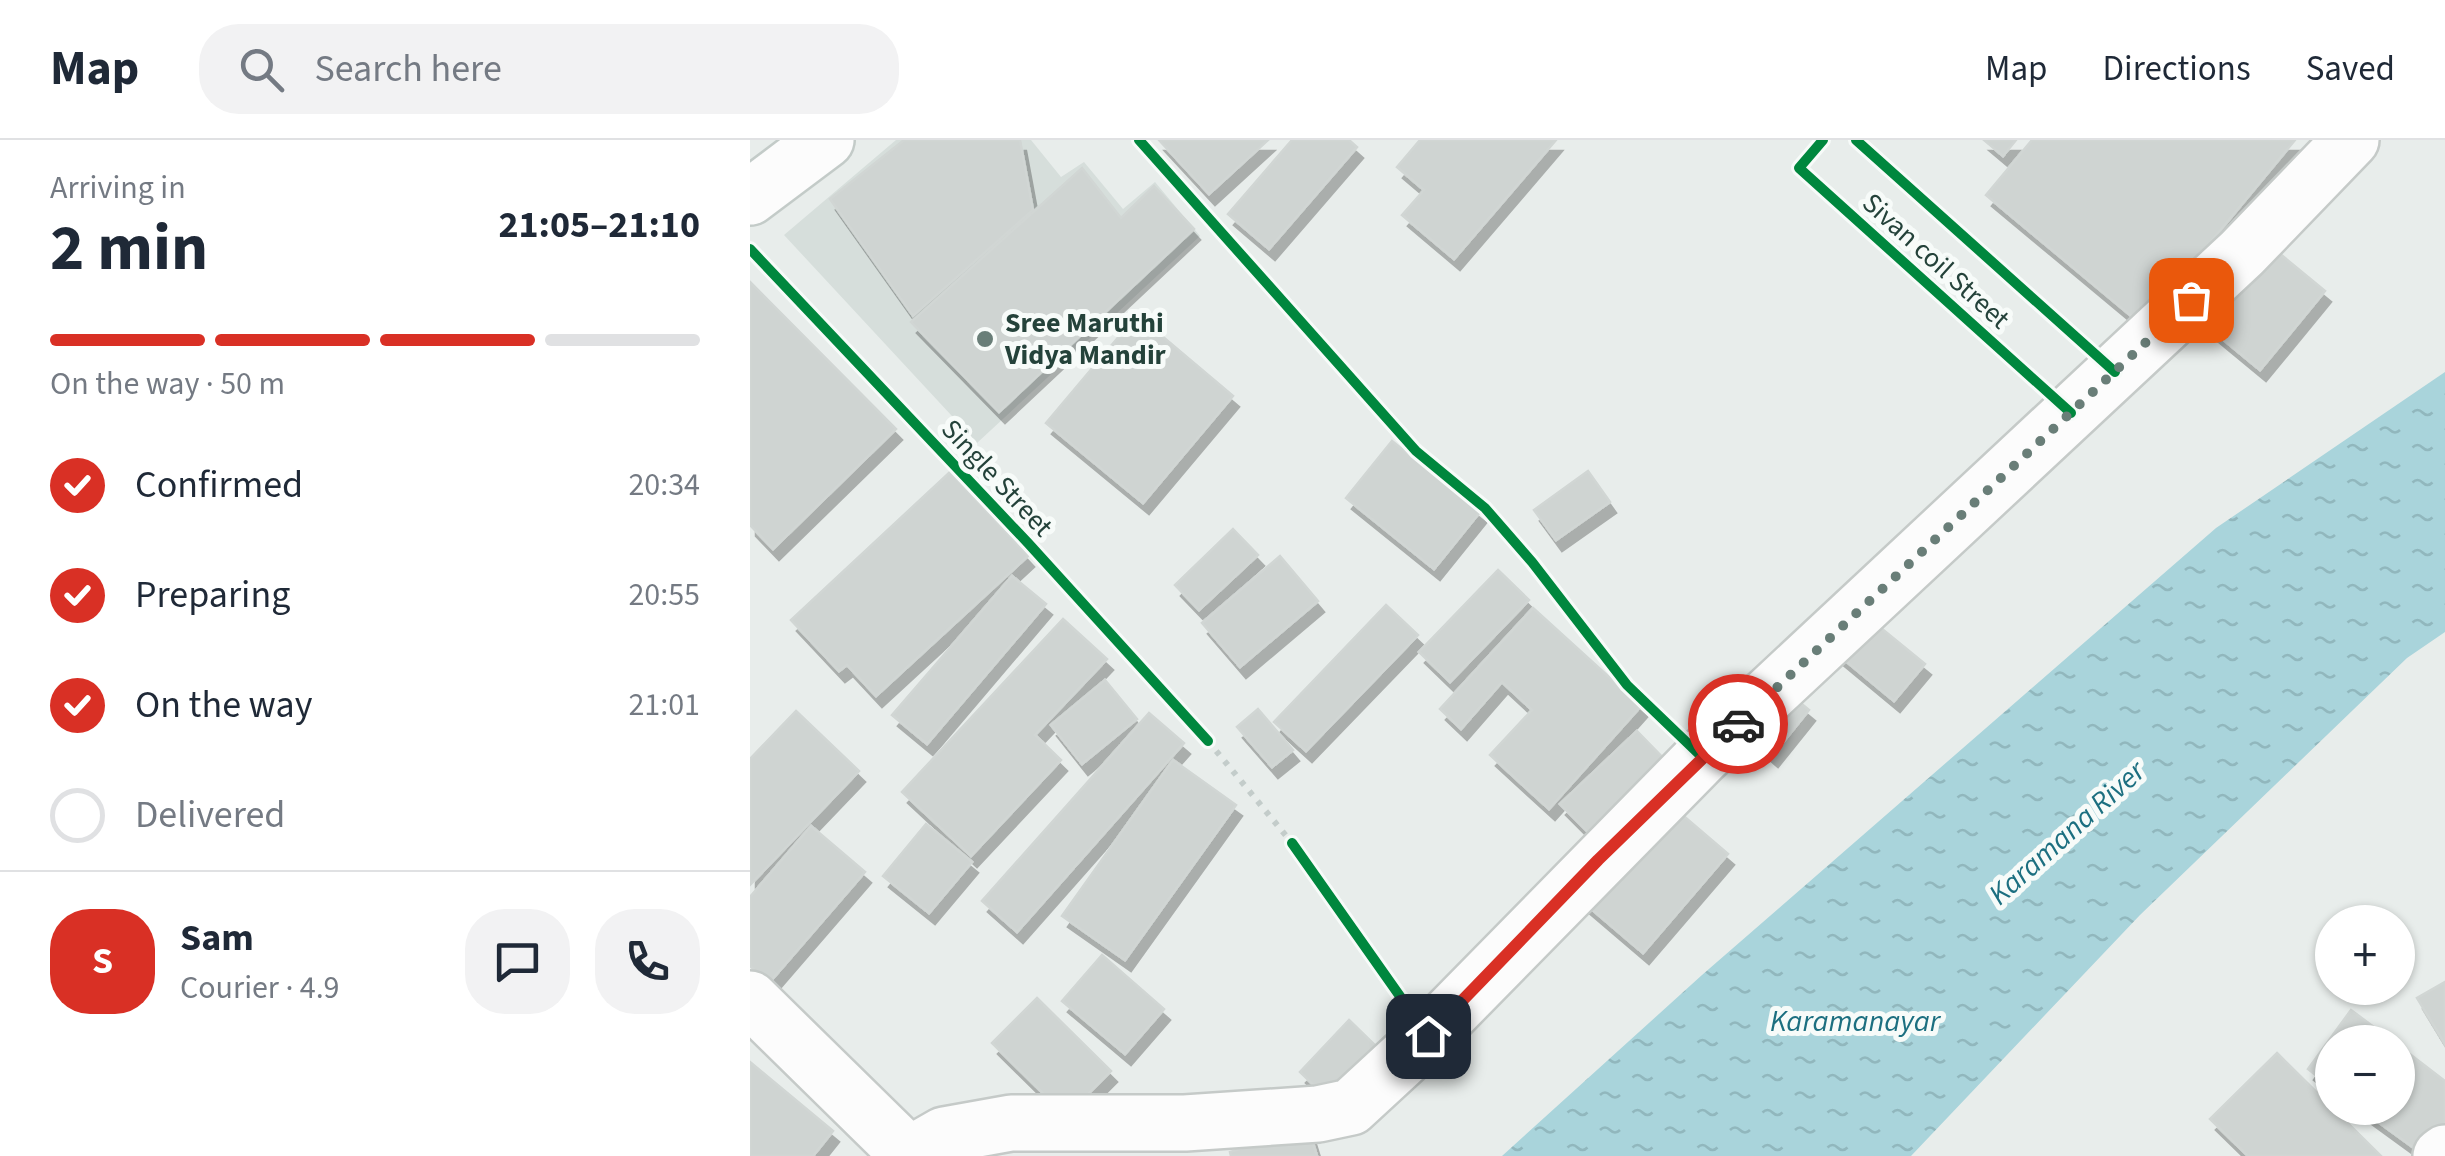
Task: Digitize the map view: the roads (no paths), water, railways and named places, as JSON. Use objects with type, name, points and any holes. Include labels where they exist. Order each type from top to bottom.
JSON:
[{"type":"street","points":[[750,999],[909,1156],[944,1135],[1010,1123],[1186,1123],[1318,1114],[1352,1107],[1428,1036],[1702,757],[2242,253],[2351,140]]},
{"type":"street","points":[[750,197],[810,144]]},
{"type":"water","name":"Karamanayar","points":[[2445,372],[2445,632],[2407,658],[2140,915],[1911,1156],[1502,1156],[1702,975],[2216,528]]},
{"type":"place","name":"Sree Maruthi Vidya Mandir","points":[[985,339]]},
{"type":"water label","name":"Karamana River","points":[[2067,833]]}]
